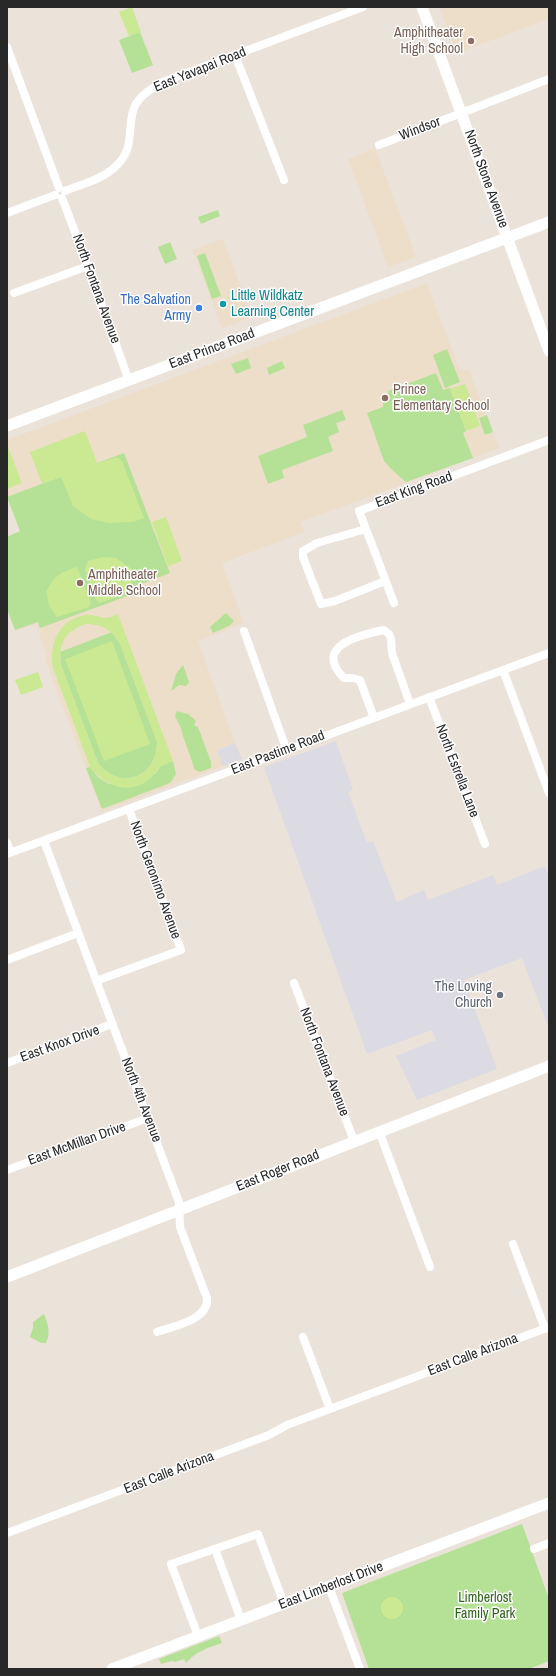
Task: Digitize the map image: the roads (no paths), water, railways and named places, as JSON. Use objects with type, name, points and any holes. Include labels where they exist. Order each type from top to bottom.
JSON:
[{"type":"street","name":"East Yavapai Road","points":[[7,213],[100,178],[115,168],[122,160],[129,147],[133,110],[147,92],[160,83],[363,7]]},
{"type":"street","name":"North Stone Avenue","points":[[422,7],[549,352]]},
{"type":"street","name":"North Fontana Avenue","points":[[7,47],[129,380]]},
{"type":"street","points":[[236,55],[284,180]]},
{"type":"street","name":"Windsor","points":[[379,145],[549,79]]},
{"type":"street","name":"East Prince Road","points":[[7,426],[549,222]]},
{"type":"street","points":[[14,293],[88,266]]},
{"type":"street","name":"East King Road","points":[[366,529],[360,511],[549,440]]},
{"type":"street","points":[[385,581],[335,602],[321,604],[303,557],[303,552],[317,543],[366,529],[394,603]]},
{"type":"street","points":[[374,718],[360,680],[344,678],[338,671],[334,662],[333,654],[338,646],[364,634],[384,630],[389,634],[392,654],[410,704]]},
{"type":"street","points":[[244,631],[287,751]]},
{"type":"street","name":"East Pastime Road","points":[[9,853],[549,653]]},
{"type":"street","points":[[503,670],[549,793]]},
{"type":"street","name":"North Estrella Lane","points":[[429,698],[485,844]]},
{"type":"street","name":"North Geronimo Avenue","points":[[96,981],[181,950],[129,809]]},
{"type":"street","name":"North 4th Avenue","points":[[44,841],[179,1202],[178,1210],[180,1227],[207,1298],[208,1304],[200,1315],[157,1332]]},
{"type":"street","points":[[7,843],[9,853]]},
{"type":"street","points":[[7,960],[78,933]]},
{"type":"street","name":"North Fontana Avenue","points":[[294,983],[354,1141]]},
{"type":"street","name":"East Knox Drive","points":[[7,1063],[112,1024]]},
{"type":"street","name":"East Roger Road","points":[[7,1277],[549,1066]]},
{"type":"street","name":"East McMillan Drive","points":[[7,1170],[148,1118]]},
{"type":"street","points":[[379,1132],[430,1267]]},
{"type":"street","points":[[513,1244],[547,1328]]},
{"type":"street","name":"East Calle Arizona","points":[[7,1534],[269,1435],[287,1425],[547,1328]]},
{"type":"street","points":[[302,1337],[330,1409]]},
{"type":"street","name":"East Limberlost Drive","points":[[112,1669],[549,1503]]},
{"type":"street","points":[[198,1636],[171,1564],[258,1534],[284,1604]]},
{"type":"street","points":[[534,1549],[549,1543]]},
{"type":"street","points":[[215,1549],[241,1620]]},
{"type":"street","points":[[329,1587],[360,1669]]},
{"type":"place","name":"Amphitheater High School","points":[[471,41]]},
{"type":"place","name":"Little Wildkatz Learning Center","points":[[223,304]]},
{"type":"place","name":"The Salvation Army","points":[[199,308]]},
{"type":"place","name":"Prince Elementary School","points":[[385,398]]},
{"type":"place","name":"Amphitheater Middle School","points":[[80,583]]},
{"type":"place","name":"The Loving Church","points":[[500,995]]},
{"type":"park label","name":"Limberlost Family Park","points":[[485,1606]]}]
